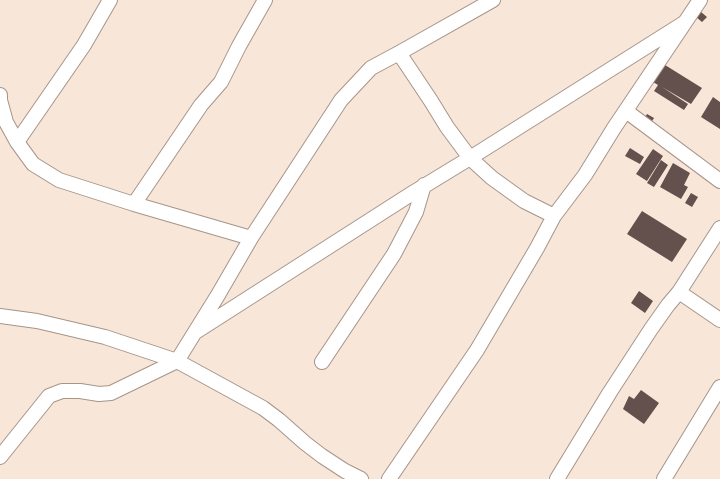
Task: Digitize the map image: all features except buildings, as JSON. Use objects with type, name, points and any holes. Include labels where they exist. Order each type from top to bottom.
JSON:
[{"type":"street","points":[[17,142],[84,45],[110,0]]},
{"type":"street","points":[[134,204],[201,105],[221,82],[264,0]]},
{"type":"street","points":[[0,457],[49,396],[62,391],[80,391],[99,394],[112,393],[177,361],[251,238],[342,100],[371,68],[493,0]]},
{"type":"street","points":[[389,479],[477,350],[537,248],[554,216],[585,175],[614,128],[684,23],[698,4],[710,0]]},
{"type":"street","points":[[194,334],[424,186],[684,23]]},
{"type":"street","points":[[399,53],[447,127],[470,158],[492,178],[524,201],[554,216]]},
{"type":"street","points":[[0,95],[6,122],[17,142],[33,164],[59,180],[134,204],[251,238]]},
{"type":"street","points":[[626,111],[720,181]]},
{"type":"street","points":[[322,362],[394,254],[416,212],[424,186]]},
{"type":"street","points":[[557,479],[647,335],[679,292],[720,228]]},
{"type":"street","points":[[679,292],[720,320]]},
{"type":"street","points":[[0,316],[37,321],[105,337],[177,361],[263,408],[322,456],[345,471],[361,479]]},
{"type":"street","points":[[664,479],[720,387]]}]
